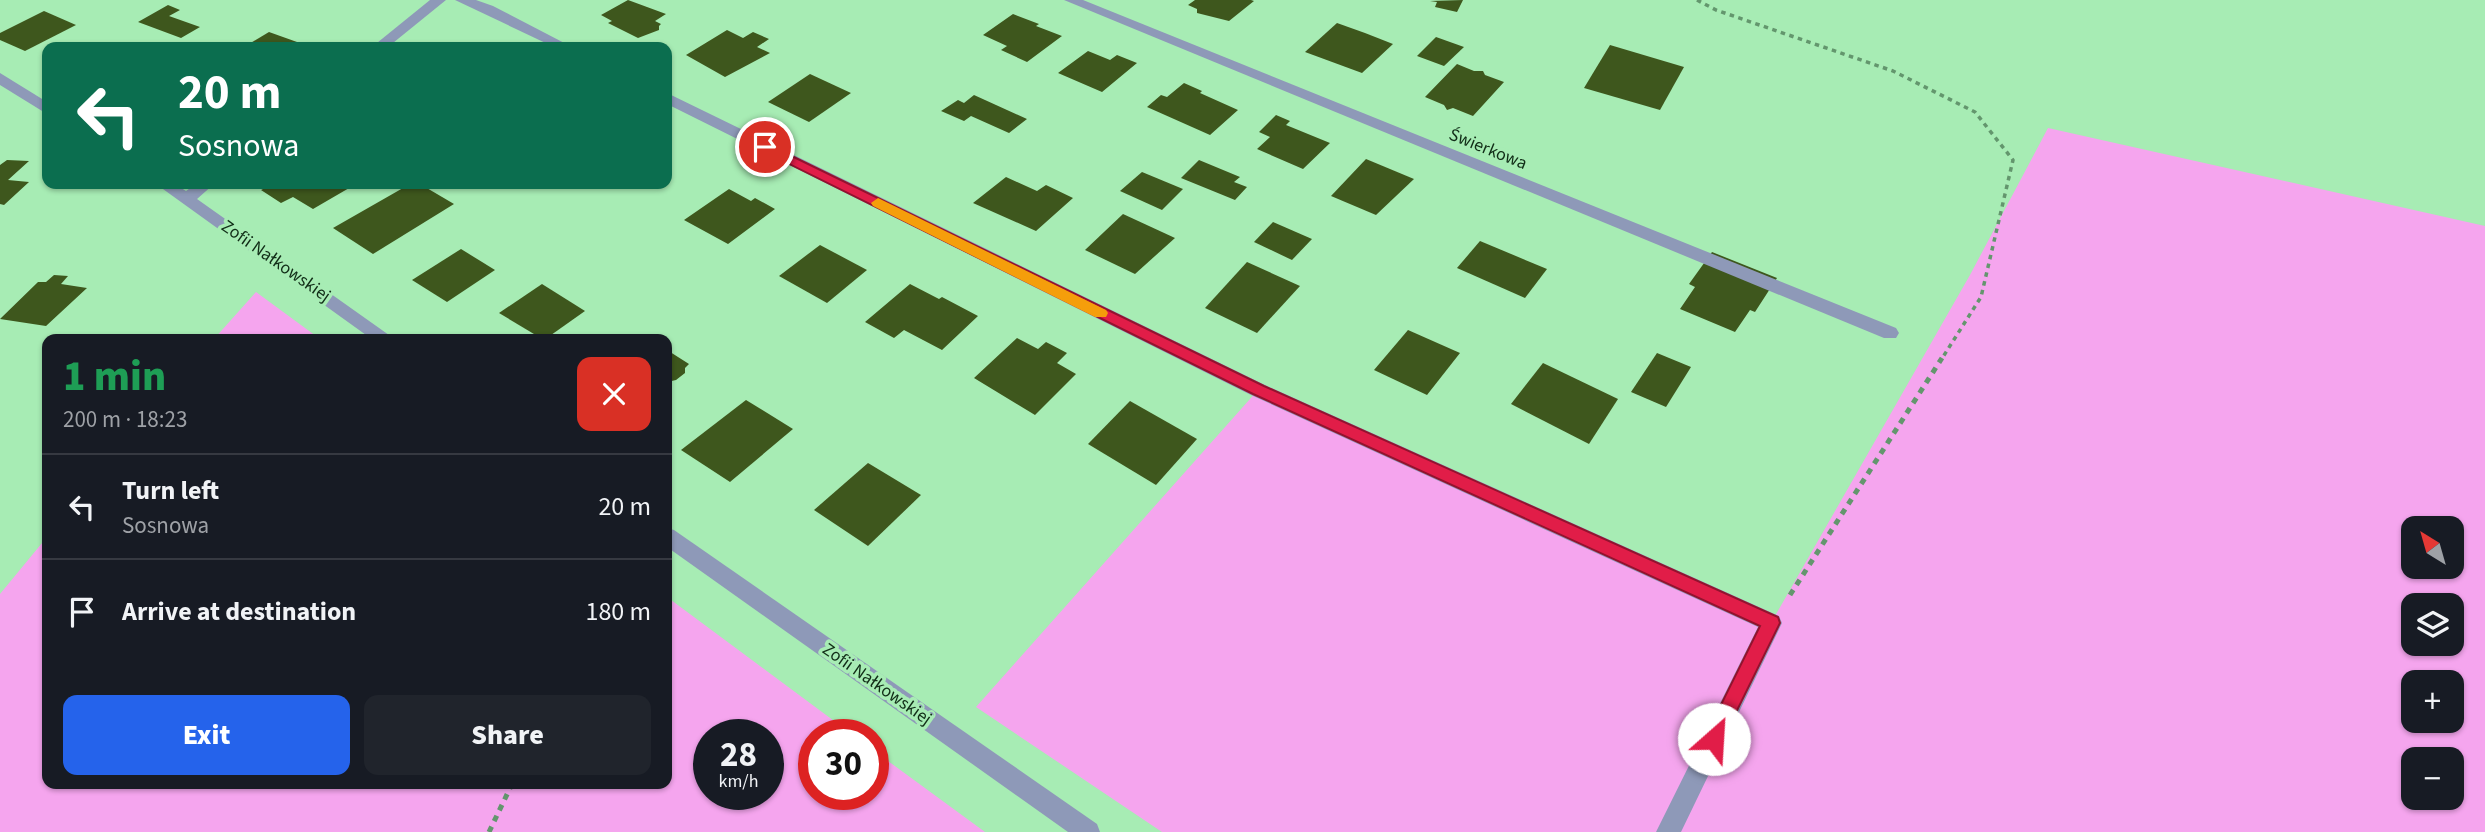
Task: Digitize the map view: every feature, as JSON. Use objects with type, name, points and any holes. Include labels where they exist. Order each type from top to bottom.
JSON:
[{"type":"street","points":[[385,42],[439,0]]},
{"type":"street","points":[[462,0],[488,9],[555,42]]},
{"type":"street","name":"Świerkowa","points":[[1071,0],[1890,333]]},
{"type":"street","points":[[0,78],[42,106]]},
{"type":"street","points":[[672,100],[1258,390],[1771,623],[1668,832]]},
{"type":"street","name":"Zofii Nałkowskiej","points":[[172,189],[378,334]]},
{"type":"street","points":[[187,199],[200,189]]},
{"type":"street","name":"Zofii Nałkowskiej","points":[[672,540],[1088,832]]},
{"type":"path","points":[[1697,0],[1716,10],[1893,71],[1975,113],[2013,160],[1981,297],[1771,623]]},
{"type":"path","points":[[489,832],[510,789]]},
{"type":"shaded area","points":[[2048,128],[2485,226],[2485,832],[1162,832],[976,707],[1258,390],[1771,623],[1970,275]]},
{"type":"shaded area","points":[[256,292],[313,334],[218,334]]},
{"type":"shaded area","points":[[42,543],[42,789],[672,789],[672,601],[831,719],[798,719],[798,810],[889,810],[889,762],[985,832],[0,832],[0,594]]},
{"type":"building","points":[[628,0],[666,14],[655,21],[661,24],[659,30],[638,38],[608,23],[612,21],[601,15]]},
{"type":"building","points":[[1195,0],[1254,1],[1229,21],[1197,13],[1197,9],[1188,5]]},
{"type":"building","points":[[1463,0],[1457,12],[1435,7],[1437,2],[1430,1]]},
{"type":"building","points":[[168,5],[180,10],[169,16],[200,27],[181,38],[138,22]]},
{"type":"building","points":[[44,11],[76,25],[25,51],[0,40],[0,33]]},
{"type":"building","points":[[1013,14],[1062,36],[1027,62],[1001,50],[1007,46],[983,35]]},
{"type":"building","points":[[1337,23],[1393,44],[1362,73],[1305,52]]},
{"type":"building","points":[[727,30],[743,38],[753,32],[769,39],[757,47],[770,53],[725,77],[686,55]]},
{"type":"building","points":[[269,32],[297,42],[252,42]]},
{"type":"building","points":[[1436,37],[1464,47],[1444,66],[1417,56]]},
{"type":"building","points":[[1610,45],[1684,67],[1660,110],[1584,88]]},
{"type":"building","points":[[1088,51],[1110,60],[1117,55],[1137,63],[1102,92],[1058,73]]},
{"type":"building","points":[[1457,64],[1474,71],[1483,71],[1485,75],[1504,82],[1473,116],[1453,108],[1447,110],[1444,105],[1425,97]]},
{"type":"building","points":[[810,74],[851,93],[809,122],[768,102]]},
{"type":"building","points":[[1184,83],[1238,110],[1210,135],[1147,107],[1161,95],[1167,97]]},
{"type":"building","points":[[974,95],[1027,119],[1009,133],[971,116],[964,121],[941,111],[958,100],[964,103]]},
{"type":"building","points":[[1276,115],[1290,121],[1286,125],[1330,143],[1303,169],[1257,149],[1270,137],[1259,132]]},
{"type":"building","points":[[1366,159],[1414,179],[1376,215],[1331,196]]},
{"type":"building","points":[[7,160],[29,161],[8,180],[29,182],[4,205],[0,204],[0,165]]},
{"type":"building","points":[[1199,160],[1240,177],[1234,182],[1247,187],[1235,200],[1181,178]]},
{"type":"building","points":[[1142,172],[1183,189],[1162,210],[1120,191]]},
{"type":"building","points":[[1006,177],[1037,191],[1046,185],[1073,198],[1036,231],[973,203]]},
{"type":"building","points":[[347,189],[313,209],[293,197],[281,203],[261,190]]},
{"type":"building","points":[[401,189],[428,189],[454,204],[373,254],[333,228]]},
{"type":"building","points":[[729,189],[751,201],[755,198],[775,209],[728,244],[684,220]]},
{"type":"building","points":[[1123,214],[1175,238],[1135,274],[1085,250]]},
{"type":"building","points":[[1273,222],[1312,239],[1292,260],[1254,242]]},
{"type":"building","points":[[1480,241],[1547,269],[1525,298],[1457,268]]},
{"type":"building","points":[[820,245],[867,270],[827,303],[779,276]]},
{"type":"building","points":[[461,249],[495,270],[447,302],[412,280]]},
{"type":"building","points":[[1712,252],[1777,278],[1755,312],[1750,310],[1735,332],[1680,309],[1695,287],[1689,284]]},
{"type":"building","points":[[1247,262],[1300,286],[1257,333],[1205,308]]},
{"type":"building","points":[[54,275],[68,276],[61,284],[87,288],[46,326],[0,319],[38,282],[46,282]]},
{"type":"building","points":[[542,284],[585,311],[552,334],[534,334],[499,313]]},
{"type":"building","points":[[910,284],[978,316],[942,350],[904,330],[894,338],[865,322]]},
{"type":"building","points":[[1408,330],[1460,353],[1427,395],[1374,370]]},
{"type":"building","points":[[1017,338],[1038,349],[1046,342],[1067,353],[1057,363],[1076,374],[1035,415],[974,378]]},
{"type":"building","points":[[672,353],[689,364],[685,373],[672,381]]},
{"type":"building","points":[[1657,353],[1691,367],[1666,407],[1631,392]]},
{"type":"building","points":[[1543,363],[1618,399],[1589,444],[1511,404]]},
{"type":"building","points":[[746,400],[793,429],[730,482],[681,450]]},
{"type":"building","points":[[1130,401],[1197,439],[1156,485],[1088,444]]},
{"type":"building","points":[[868,463],[921,495],[868,546],[814,510]]},
{"type":"slow traffic","points":[[878,203],[1100,313]]},
{"type":"route","points":[[765,147],[1258,390],[1771,623],[1714,739]]}]
